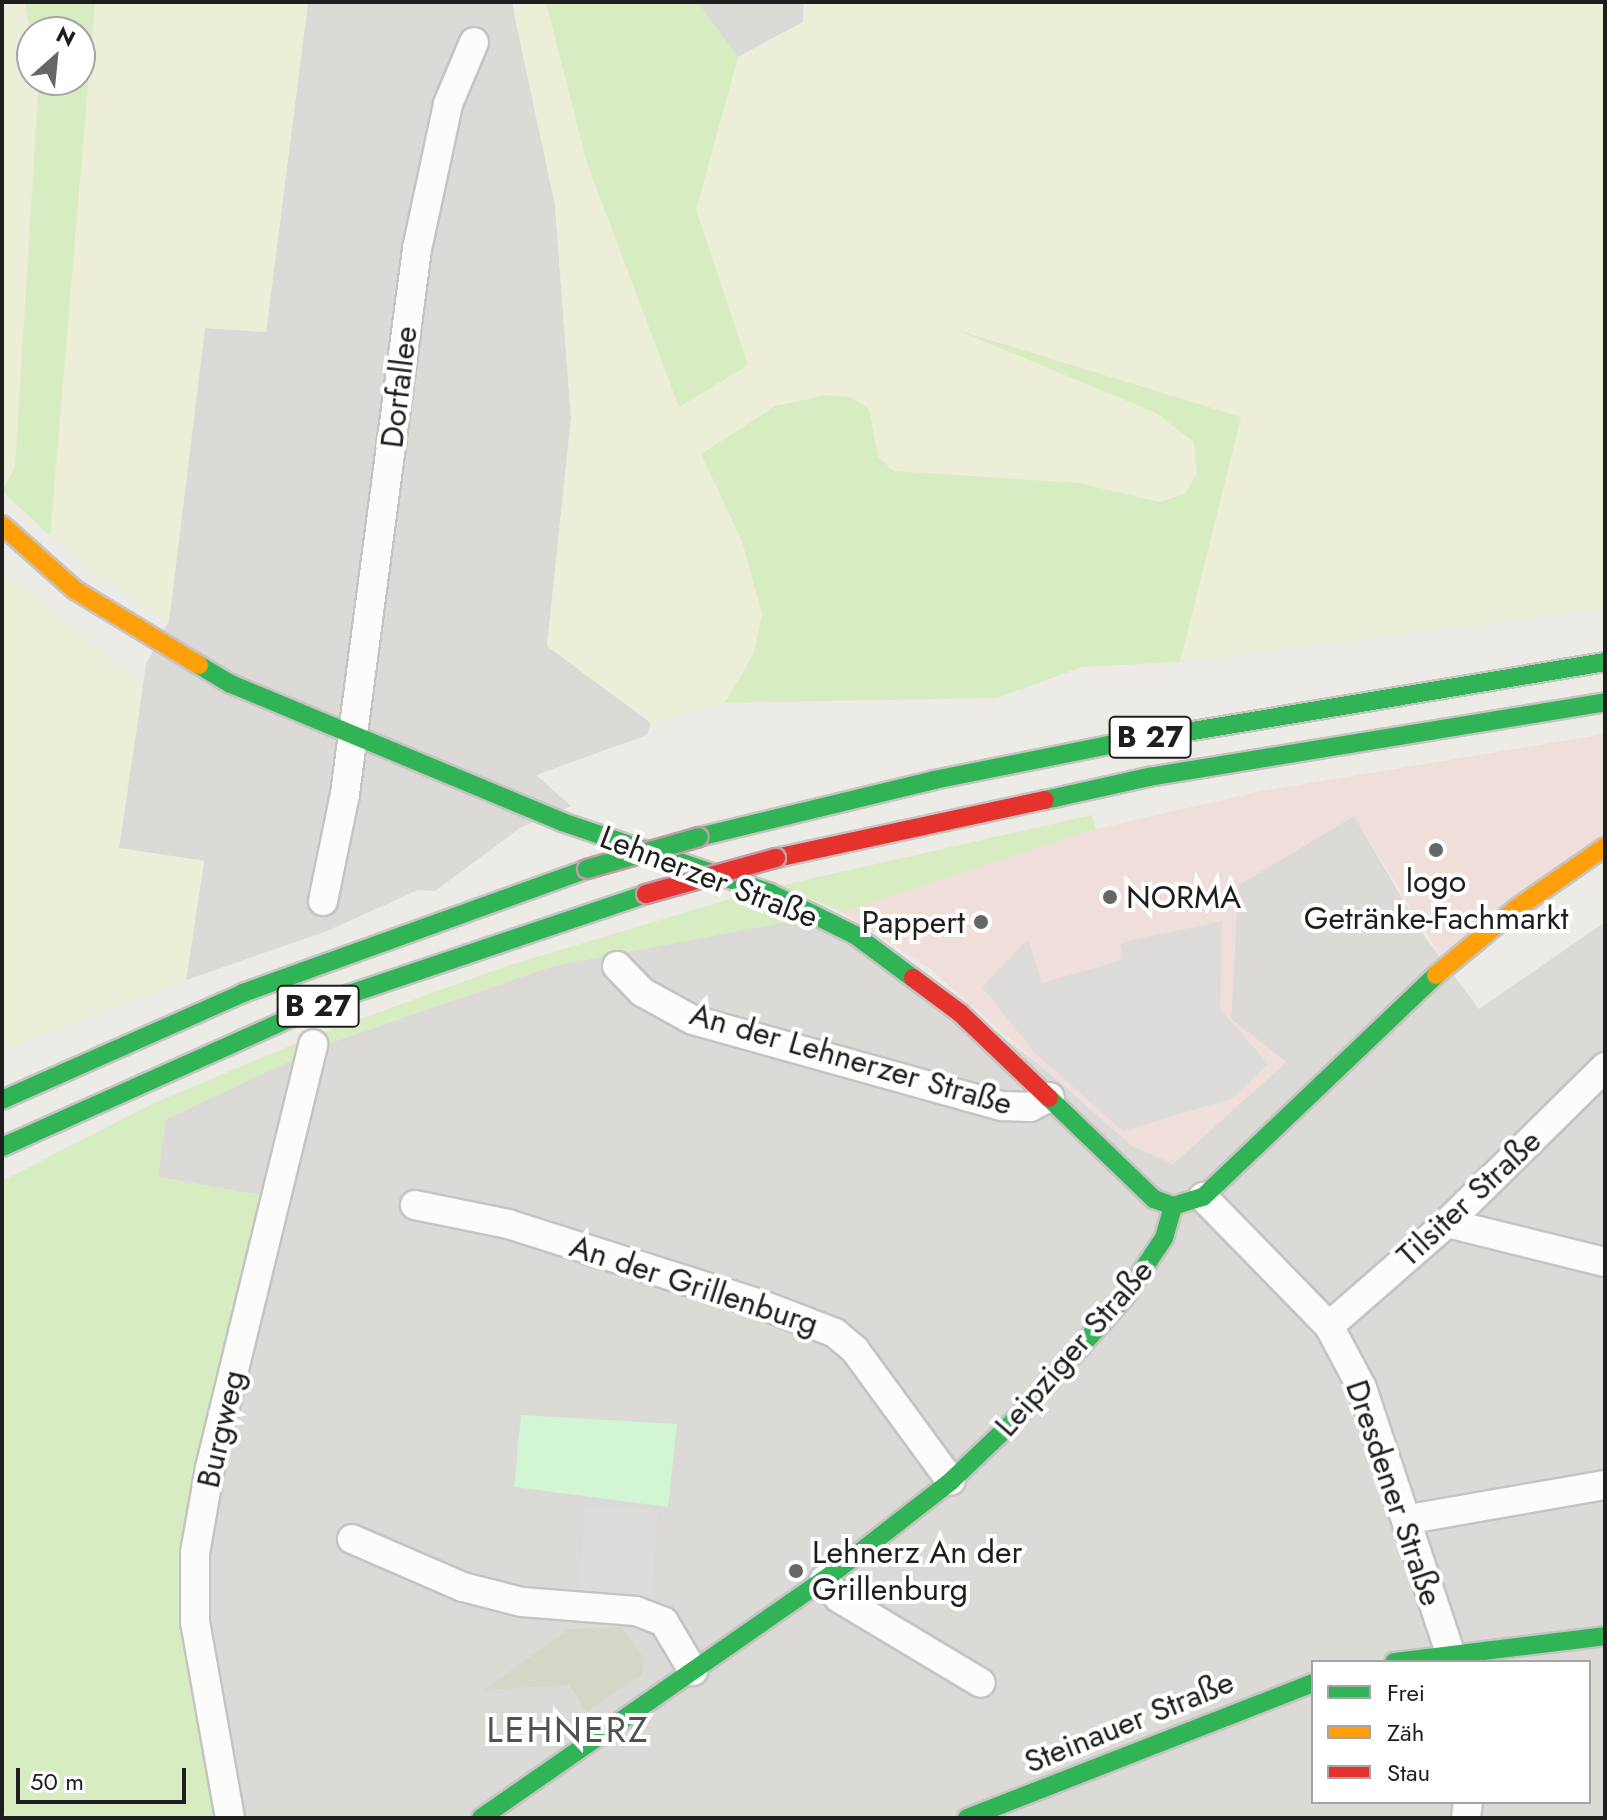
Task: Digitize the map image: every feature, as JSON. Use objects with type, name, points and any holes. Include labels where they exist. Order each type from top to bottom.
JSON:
[{"type":"main road","name":"Lehnerzer Straße","points":[[2,525],[75,590],[147,638],[231,684],[351,737],[562,822],[770,893],[855,935],[950,1005],[1154,1199],[1173,1206]]},
{"type":"main road","name":"B 27","points":[[2,1100],[243,993],[587,869],[699,837],[934,780],[1109,745],[1605,662]]},
{"type":"main road","name":"B 27","points":[[2,1147],[298,1014],[646,894],[776,858],[1149,777],[1605,702]]},
{"type":"main road","points":[[1173,1206],[1203,1197],[1397,1008],[1517,908],[1605,847]]},
{"type":"main road","name":"Leipziger Straße","points":[[481,1818],[824,1580],[951,1481],[1015,1420],[1124,1298],[1164,1238],[1173,1206]]},
{"type":"main road","points":[[1417,1660],[1605,1636]]},
{"type":"main road","name":"Steinauer Straße","points":[[967,1818],[1311,1684]]},
{"type":"street","name":"Dorfallee","points":[[351,737],[417,249],[448,104],[474,42]]},
{"type":"street","points":[[323,901],[351,737]]},
{"type":"street","name":"An der Lehnerzer Straße","points":[[617,966],[642,992],[693,1020],[1002,1106],[1030,1107],[1050,1097]]},
{"type":"street","name":"Burgweg","points":[[230,1818],[195,1622],[195,1553],[210,1468],[313,1044]]},
{"type":"street","name":"Tilsiter Straße","points":[[1329,1326],[1447,1223],[1605,1067]]},
{"type":"street","name":"Dresdener Straße","points":[[1203,1197],[1329,1326],[1362,1388],[1410,1519],[1451,1657]]},
{"type":"street","name":"An der Grillenburg","points":[[415,1205],[508,1224],[760,1304],[835,1333],[855,1350],[951,1481]]},
{"type":"street","points":[[1447,1223],[1605,1262]]},
{"type":"street","points":[[1410,1519],[1605,1485]]},
{"type":"street","points":[[352,1539],[463,1587],[522,1602],[650,1616],[664,1622],[693,1671]]},
{"type":"street","points":[[824,1580],[839,1598],[981,1683]]},
{"type":"shaded area","points":[[308,2],[512,2],[555,205],[571,418],[547,646],[651,723],[647,735],[536,775],[571,806],[520,828],[435,891],[418,890],[327,931],[186,980],[204,861],[119,848],[146,664],[169,621],[205,328],[266,332]]},
{"type":"shaded area","points":[[697,2],[804,2],[803,22],[738,57]]},
{"type":"shaded area","points":[[1605,734],[1605,836],[1442,958],[1354,816],[1238,885],[1231,1019],[1286,1062],[1173,1164],[1132,1146],[930,969],[842,912],[1096,829],[1257,792]]},
{"type":"shaded area","points":[[1354,816],[1425,937],[1479,1009],[1605,922],[1605,1818],[213,1818],[235,1805],[201,1621],[206,1540],[271,1197],[157,1177],[166,1119],[324,1045],[553,966],[835,912],[1173,1164],[1286,1062],[1231,1019],[1238,885]]},
{"type":"shaded area","points":[[1222,921],[1220,1009],[1268,1064],[1233,1098],[1123,1131],[1035,1053],[982,987],[1028,939],[1042,983],[1123,960],[1120,943]]},
{"type":"shaded area","points":[[585,1506],[658,1511],[651,1608],[578,1603]]},
{"type":"shaded area","points":[[621,1627],[643,1657],[642,1674],[587,1712],[569,1685],[484,1690],[569,1629]]},
{"type":"green space","points":[[2,2],[25,2],[26,16],[16,16],[16,96],[41,96],[15,467],[2,491]]},
{"type":"green space","points":[[25,2],[95,2],[94,16],[28,16]]},
{"type":"green space","points":[[95,2],[308,2],[266,332],[205,328],[169,621],[124,594],[50,536],[87,96],[96,96]]},
{"type":"green space","points":[[524,2],[546,2],[587,163],[680,407],[748,365],[696,210],[738,57],[803,22],[804,2],[1605,2],[1605,609],[1180,662],[1241,417],[969,334],[1156,413],[1194,442],[1197,473],[1185,494],[1160,502],[1078,483],[894,471],[878,457],[869,409],[701,454],[742,541],[762,614],[754,653],[725,703],[651,723],[547,646],[571,418],[555,205],[514,14]]},
{"type":"green space","points":[[546,2],[697,2],[738,57],[696,210],[748,365],[679,407],[587,163]]},
{"type":"green space","points":[[38,96],[87,96],[50,536],[2,491],[15,467]]},
{"type":"green space","points":[[957,330],[1241,417],[1180,662],[1082,667],[997,698],[725,703],[754,653],[762,614],[742,541],[701,454],[775,406],[828,395],[850,397],[869,409],[878,457],[894,471],[1078,483],[1160,502],[1185,494],[1197,473],[1194,442],[1156,413]]},
{"type":"green space","points":[[2,571],[143,686],[119,848],[204,861],[186,980],[2,1050]]},
{"type":"green space","points":[[1092,815],[1096,829],[842,912],[779,886]]},
{"type":"green space","points":[[743,895],[798,920],[553,966],[324,1045],[166,1119],[158,1177],[271,1197],[189,1554],[221,1813],[213,1818],[6,1818],[2,1801],[2,1181],[152,1104],[313,1036],[504,967]]},
{"type":"green space","points":[[521,1415],[677,1424],[668,1507],[514,1487]]},
{"type":"traffic: fast","points":[[699,837],[934,780],[1109,745],[1605,662]]},
{"type":"traffic: fast","points":[[199,665],[231,684],[562,822],[770,893],[855,935],[913,978]]},
{"type":"traffic: fast","points":[[1045,800],[1149,777],[1605,702]]},
{"type":"traffic: fast","points":[[587,869],[699,837]]},
{"type":"traffic: fast","points":[[2,1100],[243,993],[587,869]]},
{"type":"traffic: fast","points":[[2,1147],[326,1002],[646,894]]},
{"type":"traffic: fast","points":[[1049,1098],[1154,1199],[1173,1206],[1203,1197],[1436,975]]},
{"type":"traffic: fast","points":[[481,1818],[824,1580],[951,1481],[1015,1420],[1124,1298],[1164,1238],[1173,1206]]},
{"type":"traffic: fast","points":[[1410,1660],[1605,1636]]},
{"type":"traffic: fast","points":[[967,1818],[1311,1684]]},
{"type":"traffic: slow","points":[[2,525],[75,590],[199,665]]},
{"type":"traffic: slow","points":[[1436,975],[1517,908],[1605,847]]},
{"type":"traffic: jam","points":[[776,858],[1045,800]]},
{"type":"traffic: jam","points":[[646,894],[776,858]]},
{"type":"traffic: jam","points":[[913,978],[960,1013],[1049,1098]]},
{"type":"place","name":"logo Getränke-Fachmarkt","points":[[1436,850]]},
{"type":"place","name":"NORMA","points":[[1110,897]]},
{"type":"place","name":"Pappert","points":[[981,922]]},
{"type":"place","name":"Lehnerz An der Grillenburg","points":[[796,1571]]},
{"type":"district","name":"LEHNERZ","points":[[568,1730]]}]
